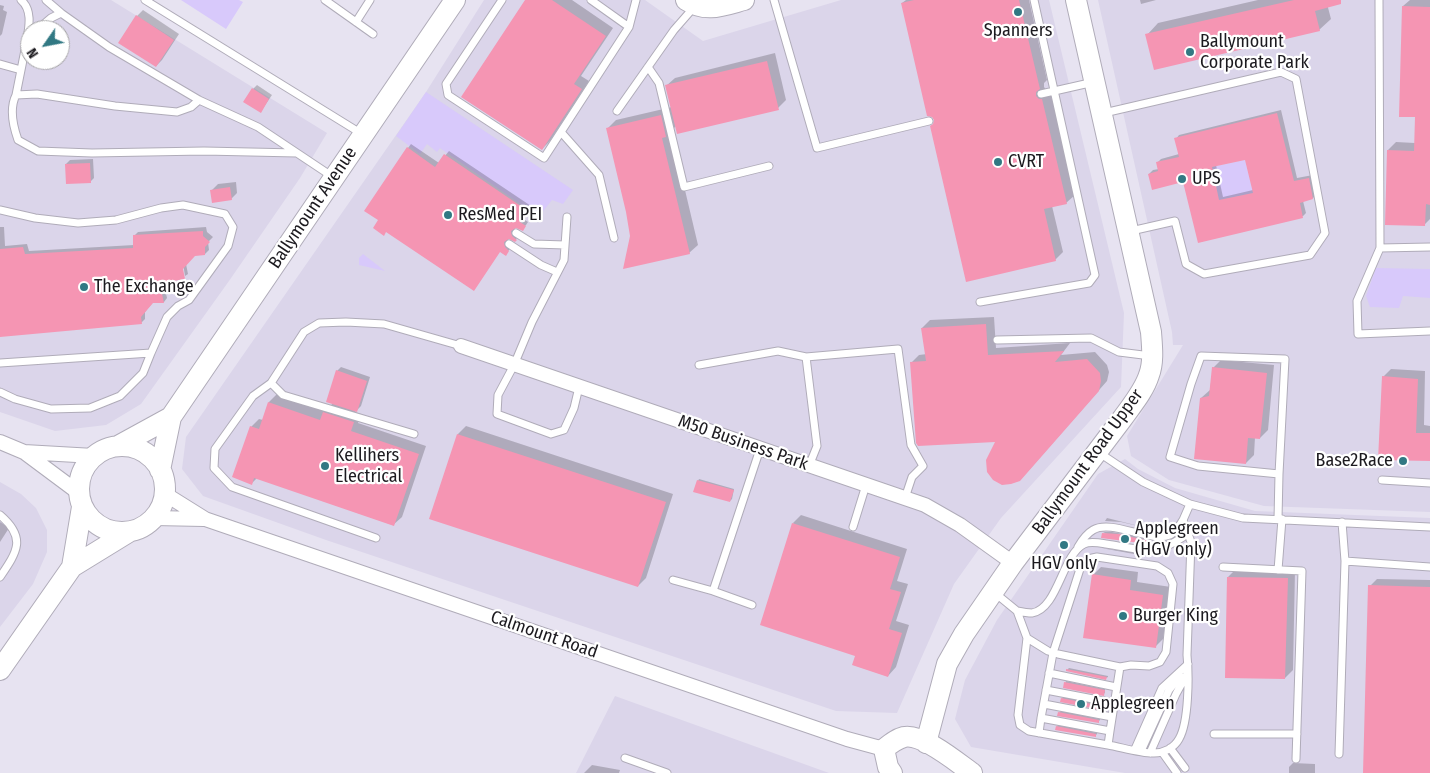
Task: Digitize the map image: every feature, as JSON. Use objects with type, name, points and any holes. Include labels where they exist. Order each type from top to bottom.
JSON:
[{"type":"street","name":"Ballymount Avenue","points":[[160,470],[171,417],[455,0]]},
{"type":"street","points":[[690,3],[716,8],[744,0]]},
{"type":"street","name":"Ballymount Road Upper","points":[[926,743],[947,664],[964,634],[1013,563],[1098,452],[1138,396],[1150,375],[1152,356],[1151,332],[1076,0]]},
{"type":"street","name":"M50 Business Park","points":[[461,346],[925,505],[960,525],[1013,563]]},
{"type":"street","name":"Ballymount Avenue","points":[[118,446],[171,417]]},
{"type":"street","points":[[0,442],[24,452],[81,500],[90,519],[102,527],[115,532],[129,532]]},
{"type":"street","points":[[0,670],[72,566],[129,532],[143,527],[154,518],[162,506],[165,494],[164,481],[153,459],[143,451],[131,447],[118,446],[105,449],[94,456],[85,467],[80,480],[81,500],[72,566]]},
{"type":"street","points":[[24,452],[94,456]]},
{"type":"street","name":"Calmount Road","points":[[165,494],[205,519],[847,739],[884,749]]},
{"type":"street","name":"Calmount Road","points":[[154,518],[205,519]]},
{"type":"street","points":[[892,773],[888,767],[884,749],[903,737],[913,737],[935,747],[972,773]]},
{"type":"lane","points":[[21,0],[24,2],[30,20]]},
{"type":"lane","points":[[46,0],[109,47],[199,100],[258,127],[333,178]]},
{"type":"lane","points":[[145,0],[363,135]]},
{"type":"lane","points":[[325,0],[373,34]]},
{"type":"lane","points":[[356,22],[370,0]]},
{"type":"lane","points":[[502,0],[446,84],[448,95],[544,158],[629,27],[636,0]]},
{"type":"lane","points":[[590,0],[629,27]]},
{"type":"lane","points":[[774,0],[817,148],[928,121]]},
{"type":"lane","points":[[980,302],[1089,283],[1095,275],[1034,0]]},
{"type":"lane","points":[[1379,0],[1380,248],[1357,301],[1358,334],[1430,331]]},
{"type":"lane","points":[[617,111],[674,30],[690,3]]},
{"type":"lane","points":[[48,20],[61,13]]},
{"type":"lane","points":[[0,64],[20,70]]},
{"type":"lane","points":[[648,67],[659,83],[684,186],[769,166]]},
{"type":"lane","points":[[21,70],[16,95],[12,102],[13,117],[18,140],[38,151],[297,153]]},
{"type":"lane","points":[[1101,114],[1281,72],[1296,79],[1325,233],[1310,255],[1204,274],[1186,264],[1175,221],[1128,231]]},
{"type":"lane","points":[[1041,94],[1094,81]]},
{"type":"lane","points":[[16,95],[37,94],[115,106],[178,112],[191,107],[199,100]]},
{"type":"lane","points":[[560,132],[599,176],[614,238]]},
{"type":"lane","points":[[0,210],[35,218],[78,224],[116,220],[161,208],[183,205],[225,214],[232,227],[228,246],[189,300],[178,306],[167,317],[144,373],[120,396],[90,408],[51,409],[0,392]]},
{"type":"lane","points":[[567,217],[564,260],[532,322],[514,365],[498,395],[497,414],[551,434],[564,430],[574,408],[579,388]]},
{"type":"lane","points":[[516,233],[534,244],[565,245]]},
{"type":"lane","points":[[509,244],[541,265],[557,272]]},
{"type":"lane","points":[[1380,248],[1430,247]]},
{"type":"lane","points":[[376,538],[232,487],[214,468],[215,449],[253,396],[270,383],[304,332],[319,324],[346,322],[384,324],[461,346]]},
{"type":"lane","points":[[997,340],[1091,338],[1119,352],[1152,356]]},
{"type":"lane","points":[[699,365],[778,351],[806,357],[898,349],[911,445],[923,466],[912,477],[905,498]]},
{"type":"lane","points":[[0,363],[151,353]]},
{"type":"lane","points":[[1278,570],[1279,474],[1285,359],[1201,356],[1170,457],[1198,466],[1279,474]]},
{"type":"lane","points":[[806,357],[817,446],[809,466]]},
{"type":"lane","points":[[270,383],[283,394],[414,434]]},
{"type":"lane","points":[[713,591],[760,449]]},
{"type":"lane","points":[[1098,452],[1143,482],[1190,504],[1243,518],[1430,527]]},
{"type":"lane","points":[[1382,480],[1430,483]]},
{"type":"lane","points":[[852,527],[866,485]]},
{"type":"lane","points":[[1017,612],[1034,613],[1048,604],[1075,551],[1085,535],[1094,529],[1104,526],[1153,535],[1169,535],[1176,530],[1183,520],[1190,504]]},
{"type":"lane","points":[[0,515],[13,528],[17,545],[15,555],[0,577]]},
{"type":"lane","points":[[1075,551],[1085,544],[1098,542],[1149,551],[1170,546],[1183,537],[1183,520]]},
{"type":"lane","points":[[993,591],[1017,612],[1027,638],[1018,715],[1020,724],[1030,731],[1039,733],[1150,753],[1167,751],[1179,740],[1185,723],[1190,542],[1183,520]]},
{"type":"lane","points":[[1339,754],[1345,561],[1342,522]]},
{"type":"lane","points":[[1027,638],[1053,653],[1120,667],[1131,665],[1149,666],[1160,662],[1166,652],[1173,584],[1168,573],[1157,566],[1097,557],[1088,559],[1080,569],[1053,653],[1039,733]]},
{"type":"lane","points":[[1345,561],[1430,567]]},
{"type":"lane","points":[[1223,567],[1302,571],[1296,759]]},
{"type":"lane","points":[[673,580],[713,591],[752,605]]},
{"type":"lane","points":[[1108,745],[1120,667]]},
{"type":"lane","points":[[1138,750],[1162,688],[1188,668]]},
{"type":"lane","points":[[1150,753],[1188,668]]},
{"type":"lane","points":[[1049,673],[1116,687]]},
{"type":"lane","points":[[1046,690],[1114,702]]},
{"type":"lane","points":[[1044,704],[1112,717]]},
{"type":"lane","points":[[1041,718],[1110,731]]},
{"type":"lane","points":[[1214,734],[1297,734]]},
{"type":"lane","points":[[1170,748],[1185,768]]},
{"type":"lane","points":[[1162,752],[1177,773]]},
{"type":"lane","points":[[625,758],[667,773]]},
{"type":"shaded area","points":[[0,0],[111,0],[327,133],[300,178],[141,404],[106,425],[55,431],[0,412]]},
{"type":"shaded area","points":[[181,0],[239,0],[243,2],[226,29]]},
{"type":"shaded area","points":[[484,0],[645,0],[703,41],[841,0],[1049,0],[1124,313],[1121,387],[1001,518],[954,584],[897,713],[836,711],[326,540],[203,496],[182,469],[186,437],[426,92]]},
{"type":"shaded area","points":[[1098,0],[1430,0],[1430,512],[1264,506],[1169,480],[1131,456],[1127,436],[1183,345],[1173,345],[1172,332]]},
{"type":"shaded area","points":[[426,92],[573,190],[563,204],[552,200],[540,215],[529,210],[440,148],[437,152],[427,144],[420,154],[396,136]]},
{"type":"shaded area","points":[[1245,160],[1253,193],[1219,200],[1212,167]]},
{"type":"shaded area","points":[[363,254],[385,271],[359,265],[359,258]]},
{"type":"shaded area","points":[[1376,268],[1430,269],[1430,298],[1403,296],[1399,308],[1370,307],[1366,296]]},
{"type":"shaded area","points":[[1125,459],[1138,469],[1175,488],[1255,511],[1430,518],[1430,773],[1125,773],[971,747],[955,719],[965,680],[997,620],[1098,474]]},
{"type":"shaded area","points":[[0,482],[21,494],[36,508],[47,530],[47,552],[33,584],[0,627]]},
{"type":"shaded area","points":[[615,696],[829,773],[576,773]]},
{"type":"building","points":[[525,0],[552,0],[606,36],[574,84],[582,89],[542,150],[461,97]]},
{"type":"building","name":"CVRT","points":[[914,0],[1019,0],[1040,89],[1036,92],[1036,96],[1042,99],[1067,204],[1044,209],[1056,261],[966,282],[930,126],[934,120],[932,117],[927,116],[901,3]]},
{"type":"building","name":"Ballymount Corporate Park","points":[[1294,0],[1341,0],[1341,4],[1315,11],[1320,31],[1154,70],[1145,34]]},
{"type":"building","points":[[1402,6],[1430,7],[1430,205],[1426,204],[1425,226],[1385,225],[1387,150],[1414,151],[1415,117],[1399,117]]},
{"type":"building","points":[[136,15],[174,40],[156,67],[118,43]]},
{"type":"building","points":[[767,61],[779,110],[677,134],[665,85]]},
{"type":"building","points":[[252,88],[269,99],[261,113],[243,102]]},
{"type":"building","name":"UPS","points":[[1277,113],[1294,181],[1309,178],[1313,199],[1300,203],[1303,218],[1198,243],[1183,182],[1152,190],[1148,174],[1158,171],[1156,162],[1179,157],[1174,138]],"holes":[[[1245,160],[1253,193],[1219,200],[1212,167]]]},
{"type":"building","points":[[661,115],[666,137],[662,138],[690,254],[623,269],[630,236],[606,128]]},
{"type":"building","name":"ResMed PEI","points":[[407,147],[435,167],[444,154],[528,211],[520,222],[526,226],[523,231],[516,228],[511,231],[512,236],[517,240],[515,242],[509,239],[504,242],[505,247],[509,251],[506,256],[500,252],[474,291],[386,232],[384,236],[373,228],[378,220],[364,211]]},
{"type":"building","points":[[90,163],[91,183],[66,184],[65,164]]},
{"type":"building","points":[[230,187],[232,200],[212,203],[210,190]]},
{"type":"building","name":"The Exchange","points":[[203,231],[203,236],[210,242],[205,247],[205,255],[195,256],[183,269],[185,279],[173,281],[162,294],[164,303],[153,303],[141,317],[142,324],[0,337],[0,249],[23,247],[25,254],[133,248],[133,235]]},
{"type":"building","points":[[986,324],[988,355],[1064,351],[1055,362],[1087,359],[1100,373],[1099,391],[1020,481],[1011,484],[1002,485],[993,480],[987,472],[986,460],[995,442],[918,446],[916,443],[910,362],[926,361],[921,328]]},
{"type":"building","points":[[1212,367],[1267,373],[1260,439],[1248,438],[1246,464],[1194,459],[1200,398],[1209,396]]},
{"type":"building","points":[[336,370],[367,381],[357,412],[326,402]]},
{"type":"building","points":[[1382,376],[1418,379],[1416,433],[1430,433],[1430,461],[1378,460]]},
{"type":"building","name":"Kellihers Electrical","points":[[268,402],[320,420],[323,412],[354,422],[351,431],[419,454],[394,526],[254,478],[252,485],[232,477],[250,426],[259,429]]},
{"type":"building","points":[[457,434],[666,502],[638,587],[429,519]]},
{"type":"building","points":[[697,480],[734,490],[730,502],[693,492]]},
{"type":"building","points":[[792,523],[900,557],[890,589],[901,592],[889,629],[902,633],[888,677],[852,665],[855,656],[760,625]]},
{"type":"building","points":[[1102,533],[1119,534],[1149,541],[1148,544],[1101,538]]},
{"type":"building","name":"Burger King","points":[[1092,574],[1131,580],[1130,590],[1163,595],[1156,648],[1083,638]]},
{"type":"building","points":[[1227,577],[1288,578],[1285,679],[1225,678]]},
{"type":"building","points":[[1368,585],[1430,587],[1430,773],[1363,773]]},
{"type":"building","points":[[1066,669],[1107,677],[1106,680],[1066,671]]},
{"type":"building","points":[[1064,682],[1105,690],[1104,696],[1063,688]]},
{"type":"building","points":[[1061,698],[1102,706],[1101,710],[1060,702]]},
{"type":"building","points":[[1058,712],[1099,720],[1099,723],[1057,716]]},
{"type":"building","points":[[1056,726],[1096,734],[1096,737],[1055,730]]},
{"type":"place","name":"Spanners","points":[[1018,12]]},
{"type":"place","name":"Ballymount Corporate Park","points":[[1190,52]]},
{"type":"place","name":"CVRT","points":[[998,162]]},
{"type":"place","name":"UPS","points":[[1182,179]]},
{"type":"place","name":"ResMed PEI","points":[[448,215]]},
{"type":"place","name":"The Exchange","points":[[84,287]]},
{"type":"place","name":"Base2Race","points":[[1403,461]]},
{"type":"place","name":"Kellihers Electrical","points":[[325,466]]},
{"type":"place","name":"Applegreen (HGV only)","points":[[1125,539]]},
{"type":"place","name":"HGV only","points":[[1064,545]]},
{"type":"place","name":"Burger King","points":[[1123,616]]},
{"type":"place","name":"Applegreen","points":[[1081,704]]}]
